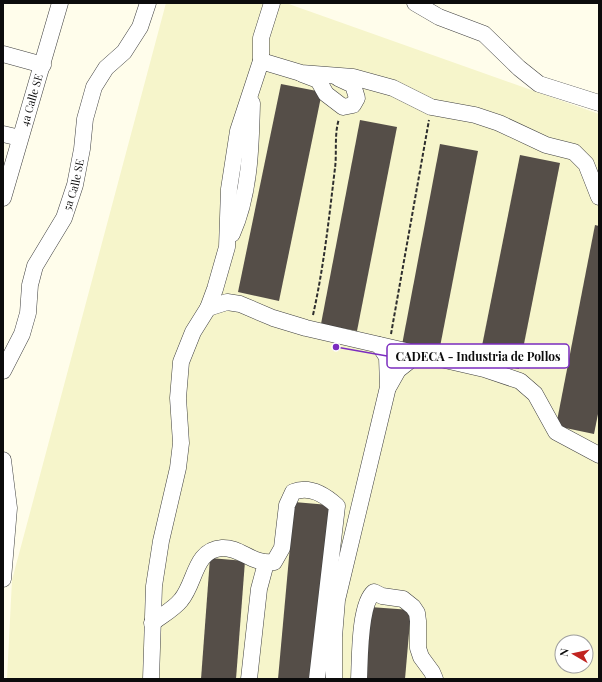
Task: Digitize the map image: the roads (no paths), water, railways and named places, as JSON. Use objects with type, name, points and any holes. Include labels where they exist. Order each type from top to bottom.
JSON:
[{"type":"street","name":"4a Calle SE","points":[[3,198],[60,3]]},
{"type":"street","name":"5a Calle SE","points":[[3,371],[22,334],[28,313],[30,285],[36,266],[64,218],[75,185],[82,149],[85,118],[94,87],[106,68],[124,52],[140,27],[148,3]]},
{"type":"street","points":[[151,679],[154,586],[161,541],[178,468],[181,443],[178,398],[181,362],[193,332],[208,308],[216,289],[228,241],[227,209],[238,131],[260,61],[262,38],[272,3]]},
{"type":"street","points":[[415,3],[439,17],[484,34],[519,68],[539,84],[599,103]]},
{"type":"street","points":[[3,54],[42,65]]},
{"type":"street","points":[[260,61],[318,80],[326,94],[343,107],[353,105],[358,98],[353,84],[327,74]]},
{"type":"street","points":[[301,74],[327,74],[353,77],[393,88],[431,107],[475,115],[499,123],[546,145],[574,152],[586,164],[599,197]]},
{"type":"street","points":[[3,134],[20,138]]},
{"type":"street","points":[[208,308],[227,302],[240,304],[273,318],[306,328],[417,355],[484,369],[520,381],[535,394],[556,432],[599,455]]},
{"type":"street","points":[[334,679],[334,637],[337,600],[388,387],[388,358],[384,346]]},
{"type":"street","points":[[388,387],[398,370],[417,355]]},
{"type":"street","points":[[3,460],[9,508],[3,579]]},
{"type":"street","points":[[152,622],[181,601],[192,581],[201,558],[212,549],[227,548],[256,561],[266,563],[274,562],[282,548],[287,506],[293,492],[300,489],[309,490],[326,496],[337,506],[317,679]]},
{"type":"street","points":[[250,679],[251,652],[259,589],[266,563]]},
{"type":"street","points":[[359,679],[363,624],[368,601],[374,592],[382,596],[403,599],[413,607],[417,613],[418,621],[418,648],[421,657],[432,672],[435,679]]},
{"type":"place","name":"CADECA - Industria de Pollos","points":[[336,347]]}]
